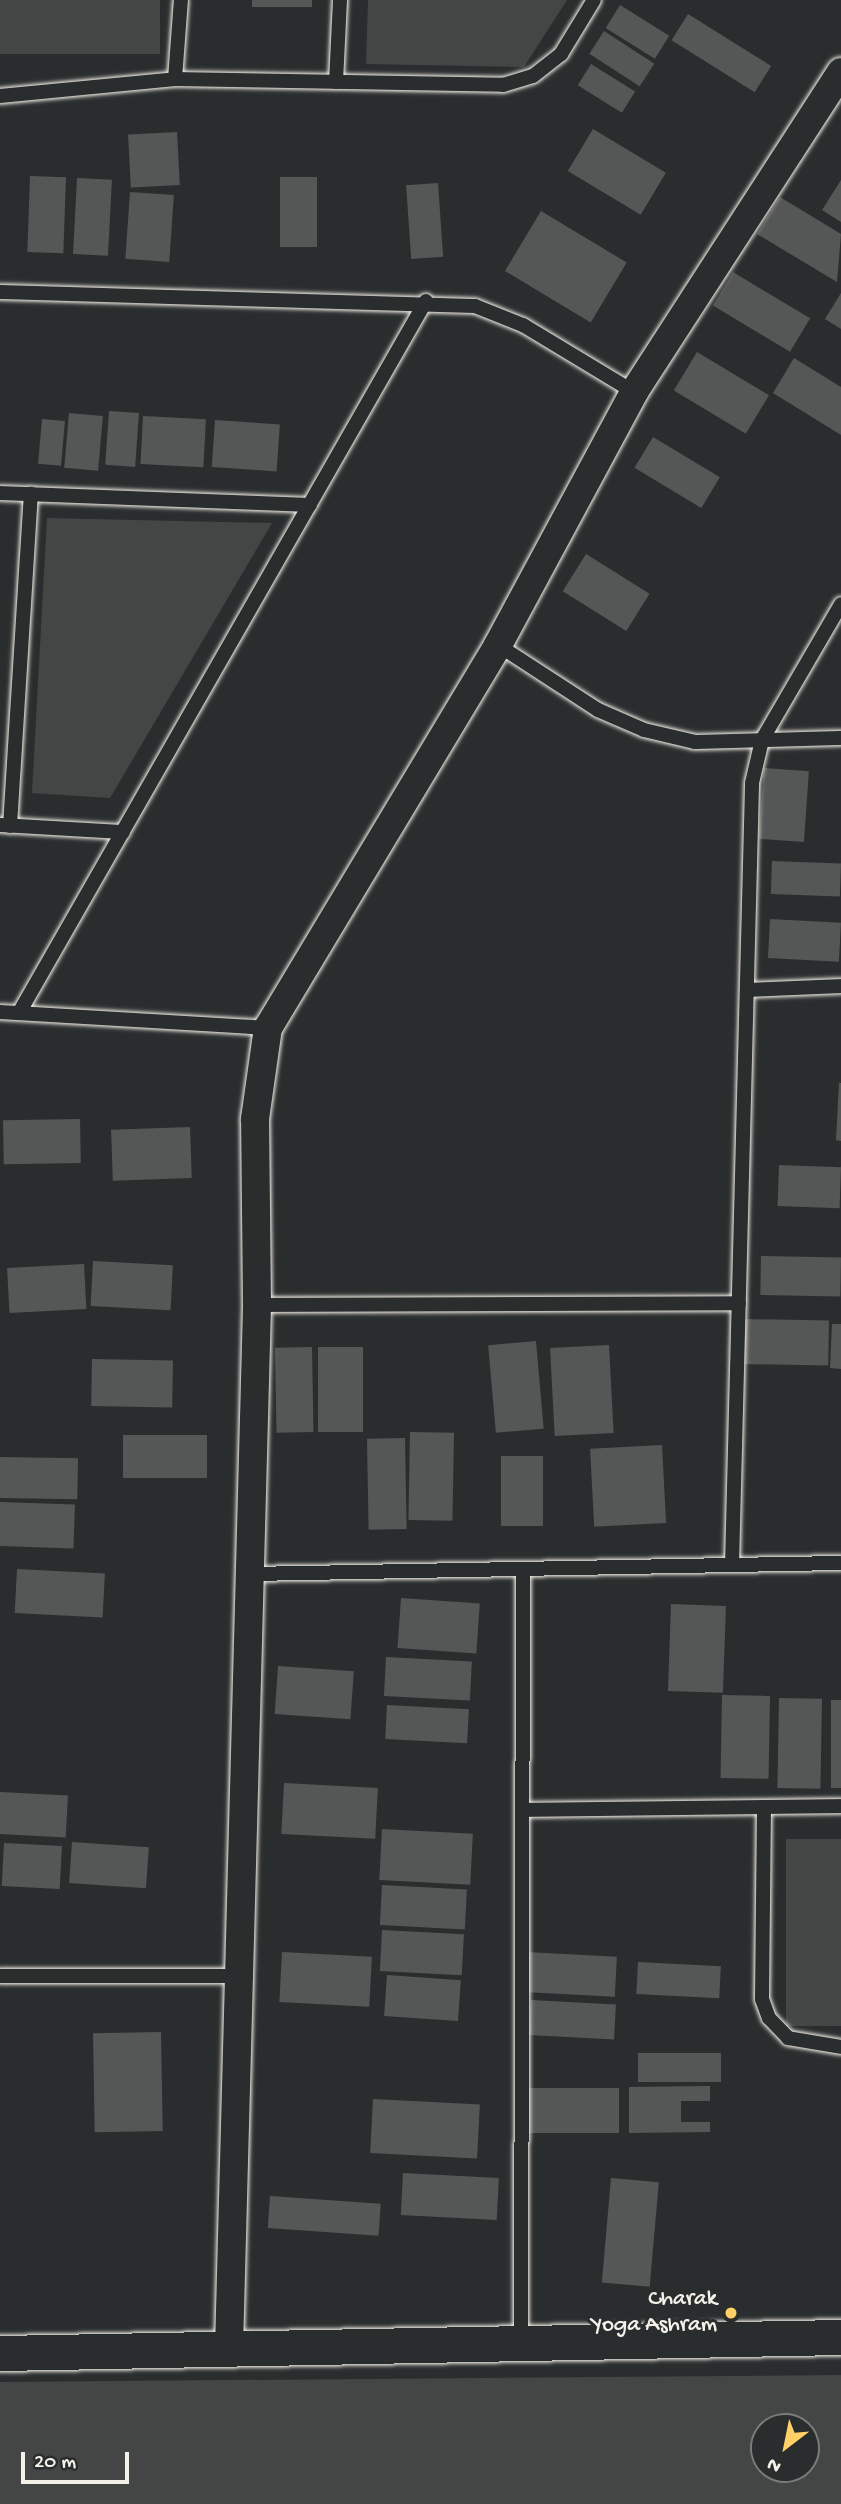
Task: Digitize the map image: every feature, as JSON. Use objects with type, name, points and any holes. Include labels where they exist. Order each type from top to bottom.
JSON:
[{"type":"street","points":[[229,2348],[257,1305],[255,1119],[268,1028],[498,645],[634,392],[841,72]]},
{"type":"street","points":[[0,2353],[841,2337]]},
{"type":"lane","points":[[175,79],[181,0]]},
{"type":"lane","points":[[336,82],[340,0]]},
{"type":"lane","points":[[0,96],[175,79],[503,85],[533,76],[561,54],[594,0]]},
{"type":"lane","points":[[0,292],[426,301],[475,306],[523,325],[634,392]]},
{"type":"lane","points":[[19,1013],[426,301]]},
{"type":"lane","points":[[0,493],[310,505]]},
{"type":"lane","points":[[31,494],[5,825],[123,832]]},
{"type":"lane","points":[[732,1565],[752,783],[762,740],[841,604]]},
{"type":"lane","points":[[498,645],[598,710],[644,730],[695,742],[841,738]]},
{"type":"lane","points":[[748,990],[841,986]]},
{"type":"lane","points":[[0,1012],[268,1028]]},
{"type":"lane","points":[[257,1305],[739,1303]]},
{"type":"lane","points":[[250,1574],[841,1563]]},
{"type":"lane","points":[[521,2343],[523,1569]]},
{"type":"lane","points":[[523,1810],[841,1806]]},
{"type":"lane","points":[[764,1807],[762,1999],[769,2018],[788,2038],[841,2047]]},
{"type":"lane","points":[[0,1976],[239,1976]]},
{"type":"shaded area","points":[[0,0],[160,0],[160,54],[0,54]]},
{"type":"shaded area","points":[[368,0],[567,0],[524,67],[366,64]]},
{"type":"shaded area","points":[[47,518],[272,523],[110,798],[32,793]]},
{"type":"shaded area","points":[[786,1839],[841,1839],[841,2026],[786,2026]]},
{"type":"shaded area","points":[[841,2375],[841,2504],[0,2504],[0,2382]]},
{"type":"building","points":[[252,0],[312,0],[312,7],[252,7]]},
{"type":"building","points":[[620,5],[669,36],[655,59],[606,28]]},
{"type":"building","points":[[688,14],[771,66],[755,92],[672,40]]},
{"type":"building","points":[[604,31],[654,64],[640,86],[589,54]]},
{"type":"building","points":[[591,64],[635,92],[622,113],[578,85]]},
{"type":"building","points":[[593,129],[666,173],[641,215],[568,171]]},
{"type":"building","points":[[177,132],[180,185],[131,187],[128,135]]},
{"type":"building","points":[[30,176],[66,177],[63,253],[27,252]]},
{"type":"building","points":[[280,177],[317,177],[317,247],[280,247]]},
{"type":"building","points":[[77,178],[112,180],[108,256],[73,254]]},
{"type":"building","points":[[841,180],[841,222],[822,210]]},
{"type":"building","points":[[438,183],[443,257],[411,259],[406,185]]},
{"type":"building","points":[[130,192],[174,195],[169,262],[125,259]]},
{"type":"building","points":[[780,197],[841,234],[837,282],[757,234]]},
{"type":"building","points":[[541,211],[627,263],[591,323],[505,271]]},
{"type":"building","points":[[733,272],[810,318],[790,352],[713,305]]},
{"type":"building","points":[[841,293],[841,329],[825,319]]},
{"type":"building","points":[[697,352],[769,395],[746,434],[674,391]]},
{"type":"building","points":[[794,358],[841,387],[841,435],[773,393]]},
{"type":"building","points":[[109,411],[139,413],[135,467],[105,465]]},
{"type":"building","points":[[69,413],[103,416],[98,471],[64,468]]},
{"type":"building","points":[[143,416],[206,419],[203,467],[140,464]]},
{"type":"building","points":[[42,419],[65,421],[61,466],[38,464]]},
{"type":"building","points":[[215,420],[280,425],[277,471],[212,467]]},
{"type":"building","points":[[653,437],[720,477],[701,508],[634,468]]},
{"type":"building","points":[[586,554],[650,594],[626,631],[563,591]]},
{"type":"building","points":[[764,768],[809,771],[804,842],[759,839]]},
{"type":"building","points":[[772,861],[841,863],[840,896],[771,894]]},
{"type":"building","points":[[770,919],[841,923],[839,962],[768,958]]},
{"type":"building","points":[[841,1083],[841,1141],[836,1140]]},
{"type":"building","points":[[80,1119],[81,1163],[4,1164],[3,1120]]},
{"type":"building","points":[[190,1127],[192,1178],[113,1181],[111,1130]]},
{"type":"building","points":[[779,1165],[841,1167],[840,1208],[778,1206]]},
{"type":"building","points":[[761,1256],[841,1257],[840,1296],[760,1295]]},
{"type":"building","points":[[93,1261],[173,1265],[171,1310],[91,1306]]},
{"type":"building","points":[[84,1264],[86,1309],[9,1313],[7,1268]]},
{"type":"building","points":[[742,1319],[829,1321],[828,1366],[741,1364]]},
{"type":"building","points":[[832,1324],[841,1324],[841,1369],[830,1368]]},
{"type":"building","points":[[536,1341],[544,1429],[496,1433],[488,1345]]},
{"type":"building","points":[[609,1345],[614,1433],[555,1436],[550,1348]]},
{"type":"building","points":[[312,1347],[313,1432],[276,1433],[275,1348]]},
{"type":"building","points":[[318,1347],[363,1347],[363,1432],[318,1432]]},
{"type":"building","points":[[92,1359],[173,1360],[172,1407],[91,1406]]},
{"type":"building","points":[[410,1432],[454,1433],[452,1521],[408,1520]]},
{"type":"building","points":[[123,1435],[207,1435],[207,1478],[123,1478]]},
{"type":"building","points":[[405,1438],[407,1529],[369,1530],[367,1439]]},
{"type":"building","points":[[662,1445],[666,1523],[594,1527],[590,1449]]},
{"type":"building","points":[[501,1456],[543,1456],[543,1526],[501,1526]]},
{"type":"building","points":[[0,1457],[78,1458],[77,1499],[0,1498]]},
{"type":"building","points":[[0,1502],[75,1505],[73,1549],[0,1546]]},
{"type":"building","points":[[17,1569],[105,1574],[103,1618],[15,1613]]},
{"type":"building","points":[[401,1598],[480,1604],[476,1653],[398,1648]]},
{"type":"building","points":[[671,1604],[726,1606],[723,1693],[668,1691]]},
{"type":"building","points":[[386,1657],[472,1662],[470,1700],[384,1696]]},
{"type":"building","points":[[278,1666],[354,1671],[350,1719],[275,1714]]},
{"type":"building","points":[[722,1695],[770,1696],[769,1779],[721,1778]]},
{"type":"building","points":[[779,1698],[822,1699],[820,1789],[777,1788]]},
{"type":"building","points":[[831,1700],[841,1700],[841,1788],[831,1788]]},
{"type":"building","points":[[387,1705],[469,1709],[467,1743],[385,1739]]},
{"type":"building","points":[[284,1783],[378,1788],[375,1839],[281,1834]]},
{"type":"building","points":[[0,1792],[68,1796],[66,1838],[0,1834]]},
{"type":"building","points":[[382,1829],[473,1834],[470,1885],[379,1880]]},
{"type":"building","points":[[72,1842],[149,1847],[146,1888],[69,1883]]},
{"type":"building","points":[[4,1843],[62,1846],[60,1889],[2,1886]]},
{"type":"building","points":[[382,1885],[467,1889],[465,1929],[380,1925]]},
{"type":"building","points":[[382,1930],[464,1934],[462,1975],[380,1971]]},
{"type":"building","points":[[282,1952],[372,1957],[369,2007],[279,2002]]},
{"type":"building","points":[[526,1952],[617,1957],[615,1997],[524,1992]]},
{"type":"building","points":[[638,1962],[721,1966],[719,1998],[636,1994]]},
{"type":"building","points":[[387,1975],[461,1980],[458,2021],[384,2016]]},
{"type":"building","points":[[531,2000],[616,2004],[614,2039],[529,2035]]},
{"type":"building","points":[[161,2032],[163,2131],[95,2132],[93,2033]]},
{"type":"building","points":[[638,2053],[721,2053],[721,2082],[638,2082]]},
{"type":"building","points":[[710,2086],[710,2101],[681,2101],[681,2122],[710,2122],[710,2132],[629,2133],[629,2087]]},
{"type":"building","points":[[528,2088],[619,2088],[619,2133],[528,2133]]},
{"type":"building","points":[[373,2099],[480,2105],[477,2159],[370,2153]]},
{"type":"building","points":[[403,2173],[499,2178],[497,2220],[401,2215]]},
{"type":"building","points":[[611,2178],[659,2182],[650,2287],[602,2283]]},
{"type":"building","points":[[270,2196],[381,2204],[378,2236],[268,2228]]},
{"type":"place","name":"Charak Yoga Ashram","points":[[731,2313]]}]
